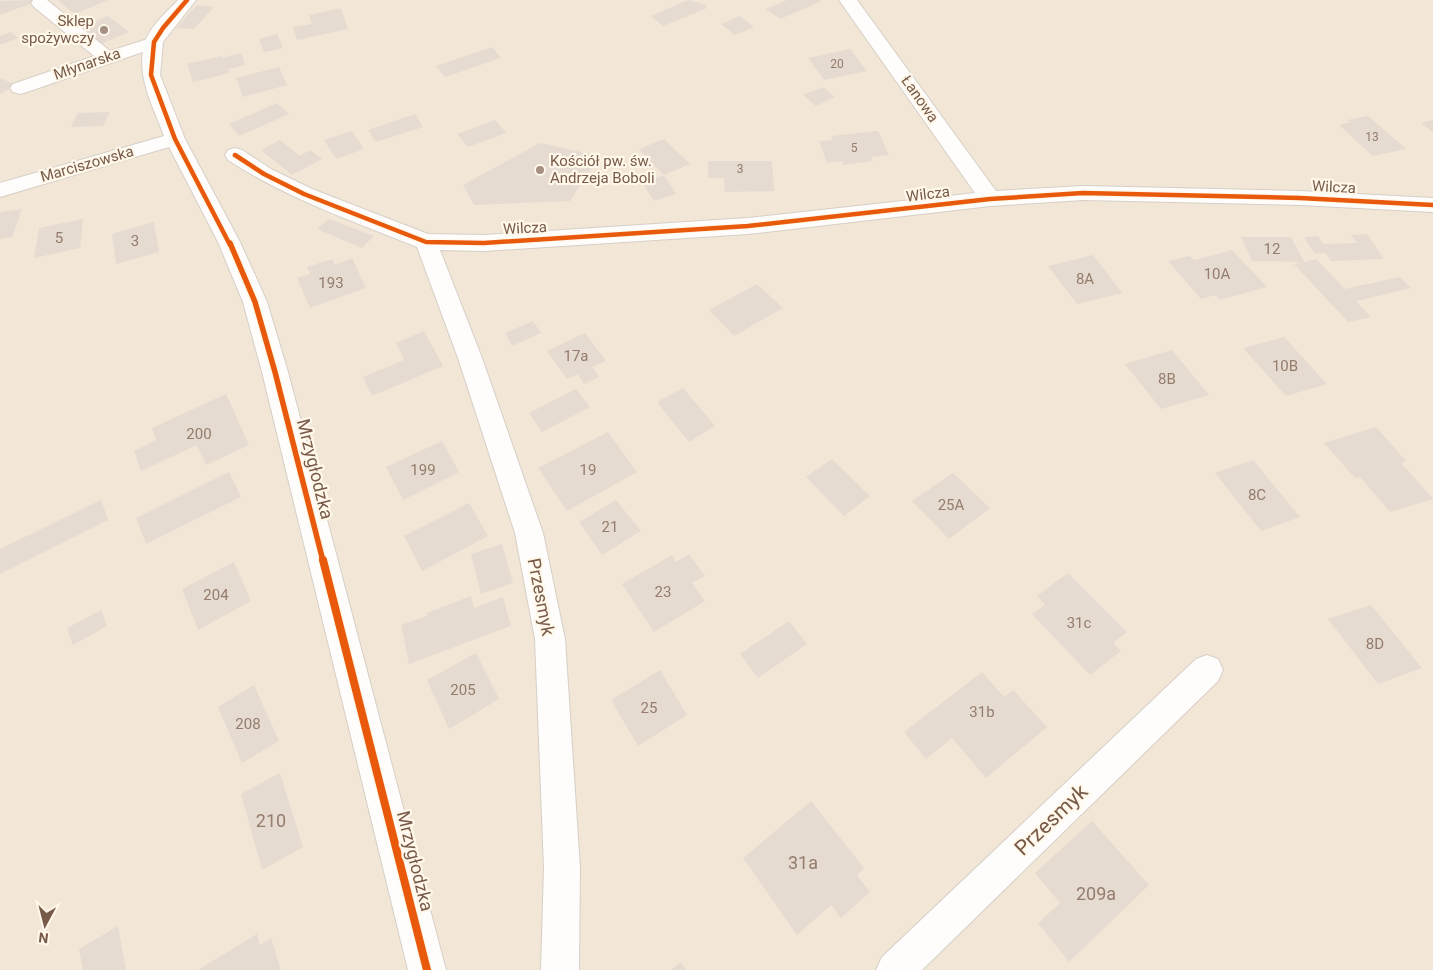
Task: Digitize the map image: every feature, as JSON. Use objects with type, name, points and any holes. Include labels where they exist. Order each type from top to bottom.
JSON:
[{"type":"street","name":"Mrzygłodzka","points":[[187,0],[163,28],[154,42],[151,75],[175,138],[230,242],[254,302],[277,381],[427,970]]},
{"type":"street","name":"Łanowa","points":[[848,0],[990,199]]},
{"type":"street","points":[[40,3],[106,58]]},
{"type":"street","name":"Młynarska","points":[[20,88],[154,42]]},
{"type":"street","name":"Marciszowska","points":[[0,190],[175,138]]},
{"type":"street","points":[[235,155],[264,174],[304,194],[426,242]]},
{"type":"street","name":"Wilcza","points":[[426,242],[484,243],[728,227],[990,199],[1083,193],[1300,198],[1433,206]]},
{"type":"street","name":"Przesmyk","points":[[426,242],[470,358],[529,533],[550,639],[562,868],[560,970]]},
{"type":"street","name":"Przesmyk","points":[[895,970],[1208,670]]},
{"type":"shaded area","points":[[0,0],[1433,0],[1433,970],[0,970]]},
{"type":"building","points":[[33,0],[35,2],[0,15],[0,1]]},
{"type":"building","points":[[57,0],[108,0],[75,14]]},
{"type":"building","points":[[688,0],[707,6],[705,9],[663,26],[651,16]]},
{"type":"building","points":[[787,0],[822,1],[780,19],[766,9]]},
{"type":"building","points":[[197,5],[214,7],[194,29],[176,28]]},
{"type":"building","points":[[341,8],[348,29],[297,40],[293,27],[312,24],[309,15]]},
{"type":"building","name":"Sklep spożywczy","points":[[108,16],[129,32],[99,45],[79,29]]},
{"type":"building","points":[[740,16],[754,27],[735,35],[721,24]]},
{"type":"building","points":[[11,32],[18,38],[0,45],[0,36]]},
{"type":"building","points":[[277,34],[283,48],[264,52],[259,39]]},
{"type":"building","points":[[492,47],[501,58],[445,77],[436,66]]},
{"type":"building","points":[[850,49],[867,71],[824,80],[808,58]]},
{"type":"building","points":[[241,53],[245,65],[228,69],[229,73],[193,82],[187,64]]},
{"type":"building","points":[[279,67],[287,85],[243,97],[236,78]]},
{"type":"building","points":[[0,78],[16,85],[0,94]]},
{"type":"building","points":[[823,87],[835,97],[816,106],[803,95]]},
{"type":"building","points":[[277,103],[289,114],[239,136],[229,124]]},
{"type":"building","points":[[110,112],[103,126],[71,127],[78,113]]},
{"type":"building","points":[[415,114],[423,127],[376,142],[368,130]]},
{"type":"building","points":[[1368,116],[1406,149],[1373,156],[1339,125],[1350,122],[1347,120]]},
{"type":"building","points":[[495,120],[506,133],[468,147],[457,134]]},
{"type":"building","points":[[1433,120],[1433,132],[1421,123]]},
{"type":"building","points":[[352,131],[364,149],[336,159],[324,140]]},
{"type":"building","points":[[878,131],[889,155],[871,157],[873,161],[843,165],[842,161],[827,163],[819,141],[833,140],[831,136]]},
{"type":"building","points":[[664,139],[690,164],[664,175],[639,149]]},
{"type":"building","points":[[280,140],[300,156],[310,150],[322,159],[292,175],[261,150]]},
{"type":"building","name":"Kościół pw. św. Andrzeja Boboli","points":[[540,143],[599,156],[570,201],[474,205],[463,185]]},
{"type":"building","points":[[708,161],[772,161],[774,191],[725,192],[724,178],[708,178]]},
{"type":"building","points":[[664,175],[676,194],[654,201],[642,182]]},
{"type":"building","points":[[22,209],[12,237],[0,239],[0,212]]},
{"type":"building","points":[[83,219],[80,248],[34,258],[39,228]]},
{"type":"building","points":[[329,219],[374,236],[362,248],[317,229]]},
{"type":"building","points":[[154,222],[159,252],[116,264],[112,234]]},
{"type":"building","points":[[1367,234],[1384,259],[1331,261],[1326,253],[1315,254],[1304,237],[1318,236],[1323,244],[1357,243],[1351,235]]},
{"type":"building","points":[[1241,237],[1291,237],[1304,262],[1316,259],[1345,289],[1400,277],[1411,288],[1356,301],[1371,317],[1348,322],[1294,264],[1302,262],[1252,261]]},
{"type":"building","points":[[1232,250],[1267,287],[1219,300],[1215,295],[1201,299],[1168,261],[1190,256],[1194,260]]},
{"type":"building","points":[[1093,255],[1122,293],[1077,304],[1048,266]]},
{"type":"building","points":[[352,258],[366,288],[310,308],[297,278],[310,274],[307,267],[332,259],[335,265]]},
{"type":"building","points":[[757,284],[783,308],[734,336],[709,310]]},
{"type":"building","points":[[533,321],[541,333],[512,346],[505,333]]},
{"type":"building","points":[[424,331],[443,366],[372,396],[363,377],[404,360],[396,343]]},
{"type":"building","points":[[585,333],[606,361],[592,367],[599,377],[584,384],[578,374],[567,379],[547,351]]},
{"type":"building","points":[[1284,337],[1327,384],[1286,396],[1243,348]]},
{"type":"building","points":[[1172,350],[1209,395],[1161,409],[1125,364]]},
{"type":"building","points":[[683,388],[715,426],[689,442],[657,402]]},
{"type":"building","points":[[576,389],[590,407],[542,432],[529,413]]},
{"type":"building","points":[[226,394],[249,445],[206,465],[197,445],[141,471],[134,451],[156,440],[152,428]]},
{"type":"building","points":[[1376,427],[1406,461],[1401,463],[1433,499],[1390,512],[1360,477],[1355,478],[1324,443]]},
{"type":"building","points":[[608,432],[637,472],[567,511],[538,468]]},
{"type":"building","points":[[442,441],[459,472],[403,500],[386,467]]},
{"type":"building","points":[[832,459],[870,496],[844,516],[806,477]]},
{"type":"building","points":[[1253,460],[1300,517],[1261,531],[1215,473]]},
{"type":"building","points":[[229,472],[241,497],[146,544],[136,518]]},
{"type":"building","points":[[953,473],[990,508],[949,539],[912,501]]},
{"type":"building","points":[[101,500],[108,520],[0,574],[0,549]]},
{"type":"building","points":[[616,500],[641,531],[602,555],[579,522]]},
{"type":"building","points":[[469,503],[488,536],[422,571],[404,536]]},
{"type":"building","points":[[502,544],[513,583],[481,594],[471,554]]},
{"type":"building","points":[[689,554],[705,576],[692,583],[705,601],[654,632],[622,584],[672,555],[676,562]]},
{"type":"building","points":[[234,562],[251,601],[198,630],[182,589]]},
{"type":"building","points":[[1068,573],[1127,632],[1113,643],[1121,651],[1090,675],[1032,614],[1045,605],[1037,596]]},
{"type":"building","points":[[471,596],[474,608],[503,597],[511,626],[409,664],[401,625],[427,616],[427,613]]},
{"type":"building","points":[[1371,605],[1422,668],[1378,684],[1328,619]]},
{"type":"building","points":[[101,610],[107,626],[73,645],[67,628]]},
{"type":"building","points":[[789,621],[807,644],[758,678],[740,654]]},
{"type":"building","points":[[476,653],[499,699],[449,729],[427,680]]},
{"type":"building","points":[[660,670],[687,715],[638,746],[611,700]]},
{"type":"building","points":[[982,672],[1004,697],[1013,690],[1047,727],[986,778],[952,738],[926,759],[904,732]]},
{"type":"building","points":[[254,685],[279,741],[242,763],[218,707]]},
{"type":"building","points":[[280,773],[303,847],[262,870],[241,794]]},
{"type":"building","points":[[811,801],[864,868],[857,875],[870,892],[841,918],[831,905],[797,935],[743,858]]},
{"type":"building","points":[[1092,821],[1149,885],[1069,962],[1038,923],[1060,903],[1035,873]]},
{"type":"building","points":[[118,926],[126,970],[83,970],[79,949]]},
{"type":"building","points":[[257,934],[260,945],[271,938],[281,970],[198,970]]},
{"type":"building","points":[[681,962],[686,970],[671,970]]},
{"type":"cycle path","points":[[187,0],[163,28],[154,42],[151,75],[175,139],[229,242],[255,302],[275,372],[427,970]]},
{"type":"cycle path","points":[[235,155],[264,174],[304,194],[426,242],[484,243],[748,226],[990,199],[1083,193],[1300,198],[1433,205]]},
{"type":"place","name":"Sklep spożywczy","points":[[104,30]]},
{"type":"place","name":"Kościół pw. św. Andrzeja Boboli","points":[[540,170]]}]
